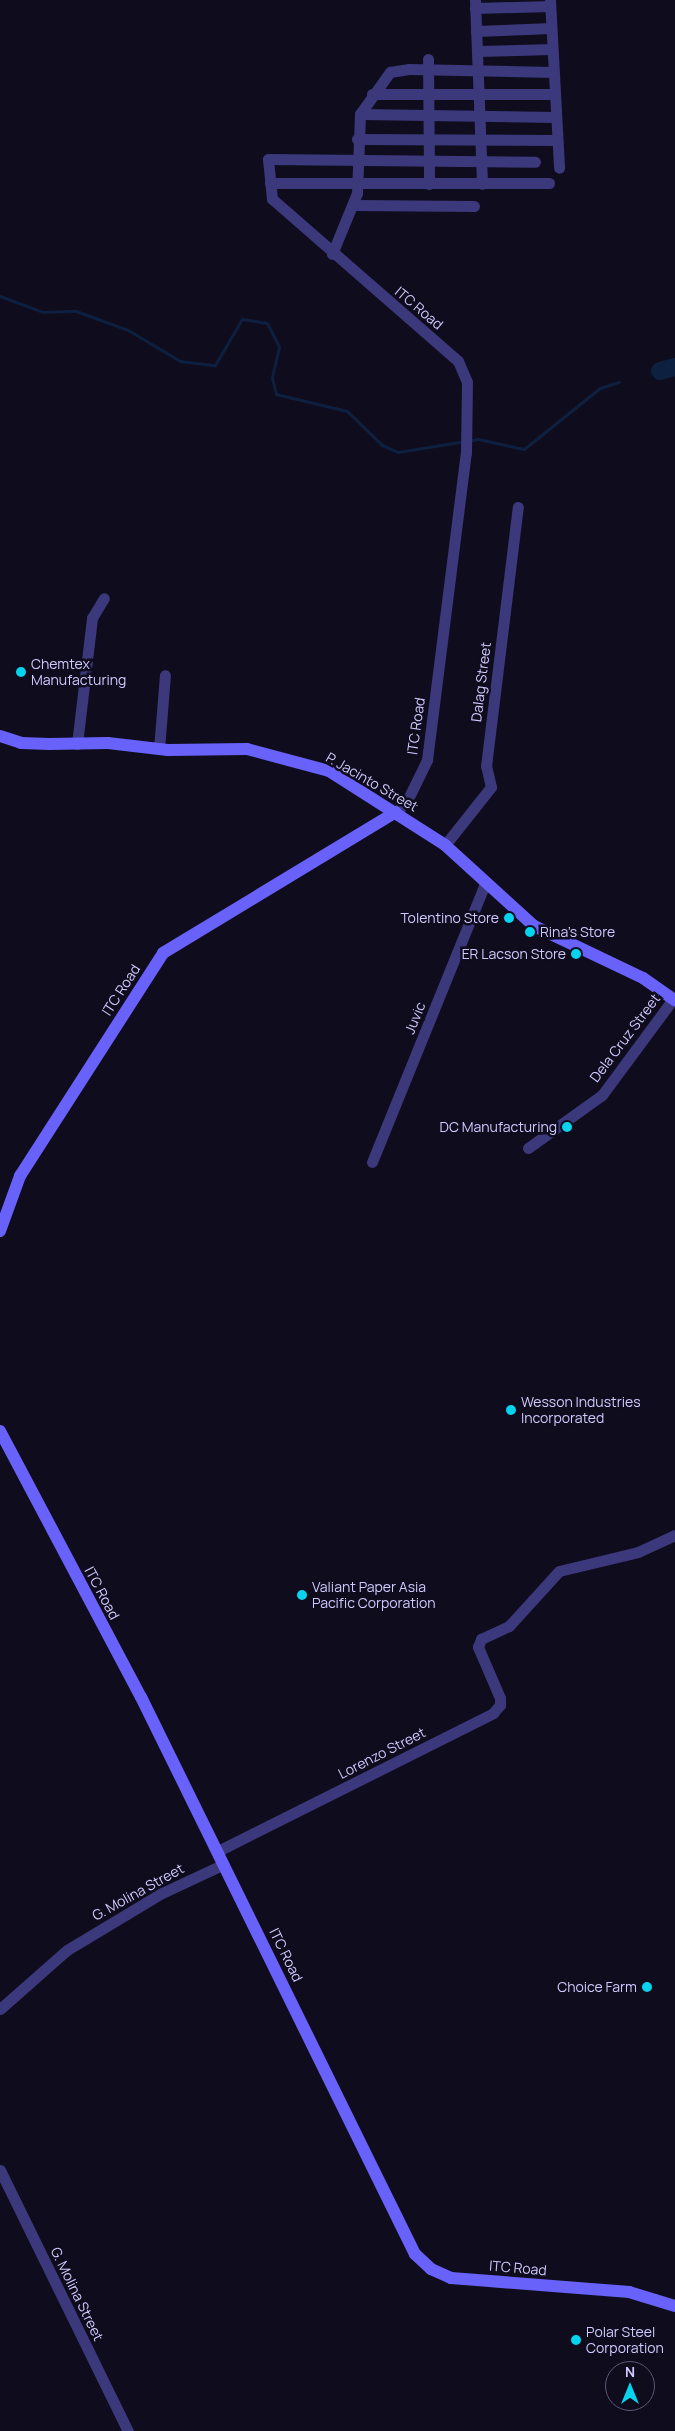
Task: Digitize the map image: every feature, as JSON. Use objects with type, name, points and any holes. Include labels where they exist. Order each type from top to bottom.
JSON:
[{"type":"street","points":[[482,184],[475,4],[550,3],[558,168]]},
{"type":"street","points":[[476,31],[551,28]]},
{"type":"street","points":[[477,51],[552,49]]},
{"type":"street","points":[[332,254],[354,205],[357,184],[360,114],[372,94],[390,72],[428,64],[478,71],[554,72]]},
{"type":"street","points":[[428,64],[429,184]]},
{"type":"street","points":[[372,94],[555,94]]},
{"type":"street","points":[[360,114],[556,116]]},
{"type":"street","points":[[358,139],[557,140]]},
{"type":"street","name":"ITC Road","points":[[0,1231],[20,1176],[163,953],[396,812],[407,802],[427,760],[466,453],[467,382],[458,361],[332,254],[272,199],[270,183],[268,158],[357,160]]},
{"type":"street","points":[[357,160],[535,162]]},
{"type":"street","points":[[270,183],[550,183]]},
{"type":"street","points":[[354,205],[474,206]]},
{"type":"street","name":"Dalag Street","points":[[445,845],[491,786],[486,766],[518,507]]},
{"type":"street","points":[[77,744],[92,618],[104,598]]},
{"type":"street","points":[[159,749],[165,675]]},
{"type":"street","name":"P. Jacinto Street","points":[[0,736],[21,743],[159,749],[247,749],[314,766],[396,812],[445,845],[485,884],[534,926],[643,978],[674,1000]]},
{"type":"street","name":"Juvic","points":[[372,1162],[485,884]]},
{"type":"street","name":"Dela Cruz Street","points":[[528,1148],[602,1095],[674,1000]]},
{"type":"street","name":"ITC Road","points":[[0,1431],[218,1851],[415,2254],[431,2269],[450,2278],[629,2292],[675,2306]]},
{"type":"street","name":"Lorenzo Street","points":[[218,1851],[494,1713],[500,1705],[500,1698],[478,1647],[480,1639],[509,1626],[558,1571],[638,1552],[675,1535]]},
{"type":"street","name":"G. Molina Street","points":[[0,2009],[67,1950],[162,1893],[224,1864]]},
{"type":"street","name":"G. Molina Street","points":[[0,2170],[128,2431]]},
{"type":"waterway","points":[[0,296],[43,312],[76,311],[128,330],[180,361],[215,365],[242,319],[267,323],[279,347],[272,378],[276,394],[347,411],[382,445],[398,452],[478,439],[524,449],[600,388],[619,382]]},
{"type":"waterway","points":[[660,371],[675,367]]},
{"type":"place","name":"Chemtex Manufacturing","points":[[21,672]]},
{"type":"place","name":"Tolentino Store","points":[[509,918]]},
{"type":"place","name":"Rina's Store","points":[[530,932]]},
{"type":"place","name":"ER Lacson Store","points":[[576,954]]},
{"type":"place","name":"DC Manufacturing","points":[[567,1127]]},
{"type":"place","name":"Wesson Industries Incorporated","points":[[511,1410]]},
{"type":"place","name":"Valiant Paper Asia Pacific Corporation","points":[[302,1595]]},
{"type":"place","name":"Choice Farm","points":[[647,1987]]},
{"type":"place","name":"Polar Steel Corporation","points":[[576,2340]]}]
